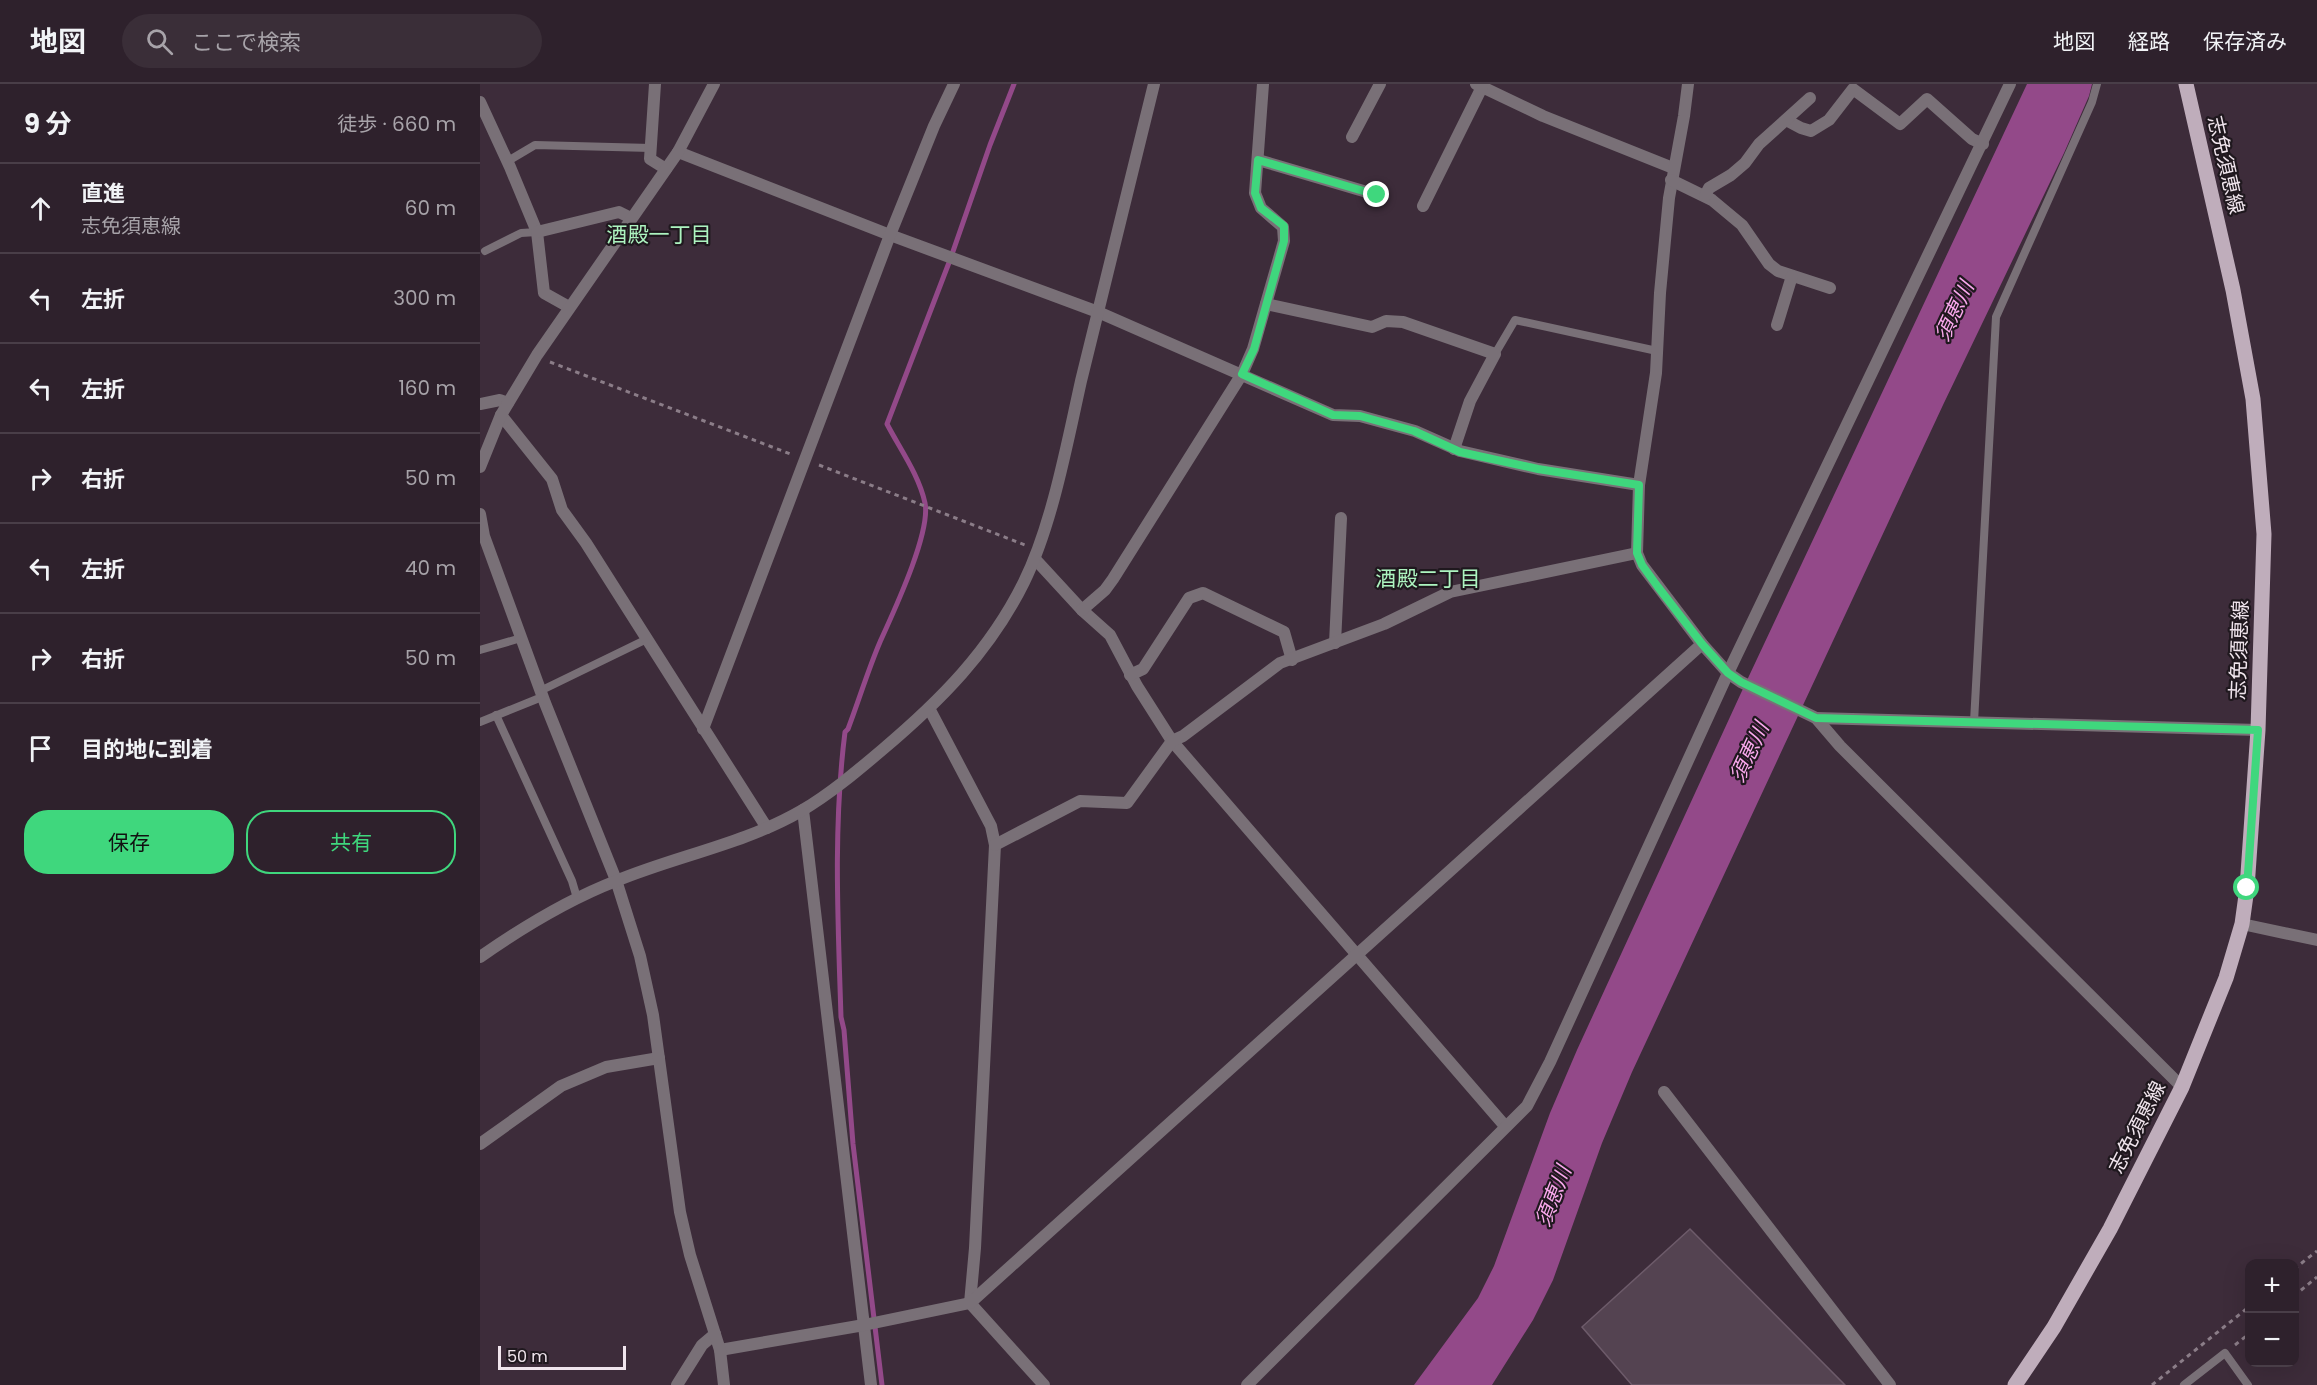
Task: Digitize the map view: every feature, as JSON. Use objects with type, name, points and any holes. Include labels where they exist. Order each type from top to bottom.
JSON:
[{"type":"main road","name":"志免須恵線","points":[[2015,1385],[2054,1327],[2110,1229],[2182,1087],[2226,978],[2242,924],[2247,888],[2258,730],[2264,534],[2253,399],[2233,290],[2186,84]]},
{"type":"street","points":[[655,84],[650,159],[666,169]]},
{"type":"street","points":[[480,467],[501,415],[537,355],[678,152],[714,84]]},
{"type":"street","points":[[703,729],[890,235],[934,126],[954,84]]},
{"type":"street","points":[[480,957],[518,931],[577,898],[616,880],[767,828],[803,810],[840,786],[930,710],[975,661],[1022,586],[1037,554],[1154,84]]},
{"type":"street","points":[[1082,610],[1105,590],[1242,374],[1254,349],[1284,241],[1284,226],[1261,208],[1255,193],[1263,84]]},
{"type":"street","points":[[1352,137],[1380,84]]},
{"type":"street","points":[[1688,84],[1672,174],[1660,293],[1656,373],[1639,485],[1637,553],[1642,565],[1702,644],[1728,673],[1741,682],[1816,718],[1840,746],[2182,1087]]},
{"type":"street","points":[[1247,1385],[1527,1106],[1550,1062],[1728,673],[2010,84]]},
{"type":"street","points":[[1423,206],[1479,86],[1672,174],[1712,200],[1742,225],[1769,264],[1778,271],[1830,288]]},
{"type":"street","points":[[1786,120],[1811,131],[1829,120],[1853,89],[1900,124],[1927,99],[1972,139],[1983,144]]},
{"type":"street","points":[[1705,196],[1709,188],[1731,176],[1745,163],[1759,144],[1810,98]]},
{"type":"street","points":[[480,102],[537,232],[544,293],[569,307]]},
{"type":"street","points":[[678,152],[890,235],[1098,312],[1333,415],[1360,416],[1414,431],[1454,449],[1538,469],[1639,485]]},
{"type":"street","points":[[1258,160],[1377,195]]},
{"type":"street","points":[[537,232],[619,212],[631,218]]},
{"type":"street","points":[[1777,325],[1792,276]]},
{"type":"street","points":[[1266,304],[1372,327],[1386,321],[1403,322],[1495,354],[1470,401],[1454,449]]},
{"type":"street","points":[[480,404],[500,400],[508,403]]},
{"type":"street","points":[[501,415],[552,479],[562,510],[586,543],[767,828]]},
{"type":"street","points":[[480,514],[484,536],[541,694],[616,880],[640,956],[653,1015],[680,1212],[690,1255],[716,1334],[724,1385]]},
{"type":"street","points":[[1335,643],[1341,518]]},
{"type":"street","points":[[995,845],[1080,801],[1127,803],[1172,741],[1183,736],[1280,663],[1384,624],[1450,592],[1637,553]]},
{"type":"street","points":[[1037,554],[1082,610],[1110,636],[1172,741],[1505,1126]]},
{"type":"street","points":[[1131,675],[1143,669],[1189,598],[1203,593],[1284,632],[1292,660]]},
{"type":"street","points":[[720,1350],[864,1325],[969,1303],[1702,644]]},
{"type":"street","points":[[930,710],[991,826],[995,845],[975,1248],[969,1303],[1044,1385]]},
{"type":"street","points":[[1816,718],[2258,730]]},
{"type":"street","points":[[803,810],[871,1385]]},
{"type":"street","points":[[2242,924],[2317,940]]},
{"type":"street","points":[[480,1144],[561,1086],[606,1067],[659,1058]]},
{"type":"street","points":[[1664,1092],[1890,1385]]},
{"type":"street","points":[[677,1385],[702,1345],[716,1334]]},
{"type":"lane","points":[[1974,722],[1996,317],[2092,102],[2097,84]]},
{"type":"lane","points":[[507,161],[536,145],[651,148]]},
{"type":"lane","points":[[485,251],[521,233],[537,232]]},
{"type":"lane","points":[[1495,354],[1515,320],[1657,351]]},
{"type":"lane","points":[[480,651],[521,638]]},
{"type":"lane","points":[[480,722],[541,694],[646,639]]},
{"type":"lane","points":[[496,715],[572,881],[577,898]]},
{"type":"lane","points":[[2184,1385],[2225,1353],[2248,1385]]},
{"type":"path","points":[[537,355],[1037,554]]},
{"type":"path","points":[[2299,1266],[2317,1251]]},
{"type":"path","points":[[2299,1293],[2317,1277]]},
{"type":"path","points":[[2152,1385],[2245,1310]]},
{"type":"path","points":[[2225,1353],[2245,1337]]},
{"type":"water","name":"須恵川","points":[[2027,84],[2092,84],[2064,153],[1943,405],[1632,1072],[1602,1143],[1553,1280],[1533,1320],[1492,1385],[1414,1385],[1478,1298],[1494,1266],[1550,1113],[1577,1050],[1741,693]]},
{"type":"building","points":[[1690,1229],[1845,1385],[1632,1385],[1582,1327]]},
{"type":"waterway","points":[[882,1385],[853,1144],[841,1017],[837,874],[841,768],[845,732],[910,573],[925,516],[925,503],[918,482],[887,424],[1014,84]]},
{"type":"district","name":"酒殿一丁目","points":[[659,234]]},
{"type":"district","name":"酒殿二丁目","points":[[1428,578]]},
{"type":"route","points":[[1377,195],[1258,160],[1255,193],[1261,208],[1284,226],[1284,241],[1254,349],[1242,374],[1333,415],[1360,416],[1414,431],[1460,452],[1538,469],[1639,485],[1637,553],[1642,565],[1658,587],[1702,644],[1728,673],[1741,682],[1816,718],[2258,730],[2247,888]]}]
